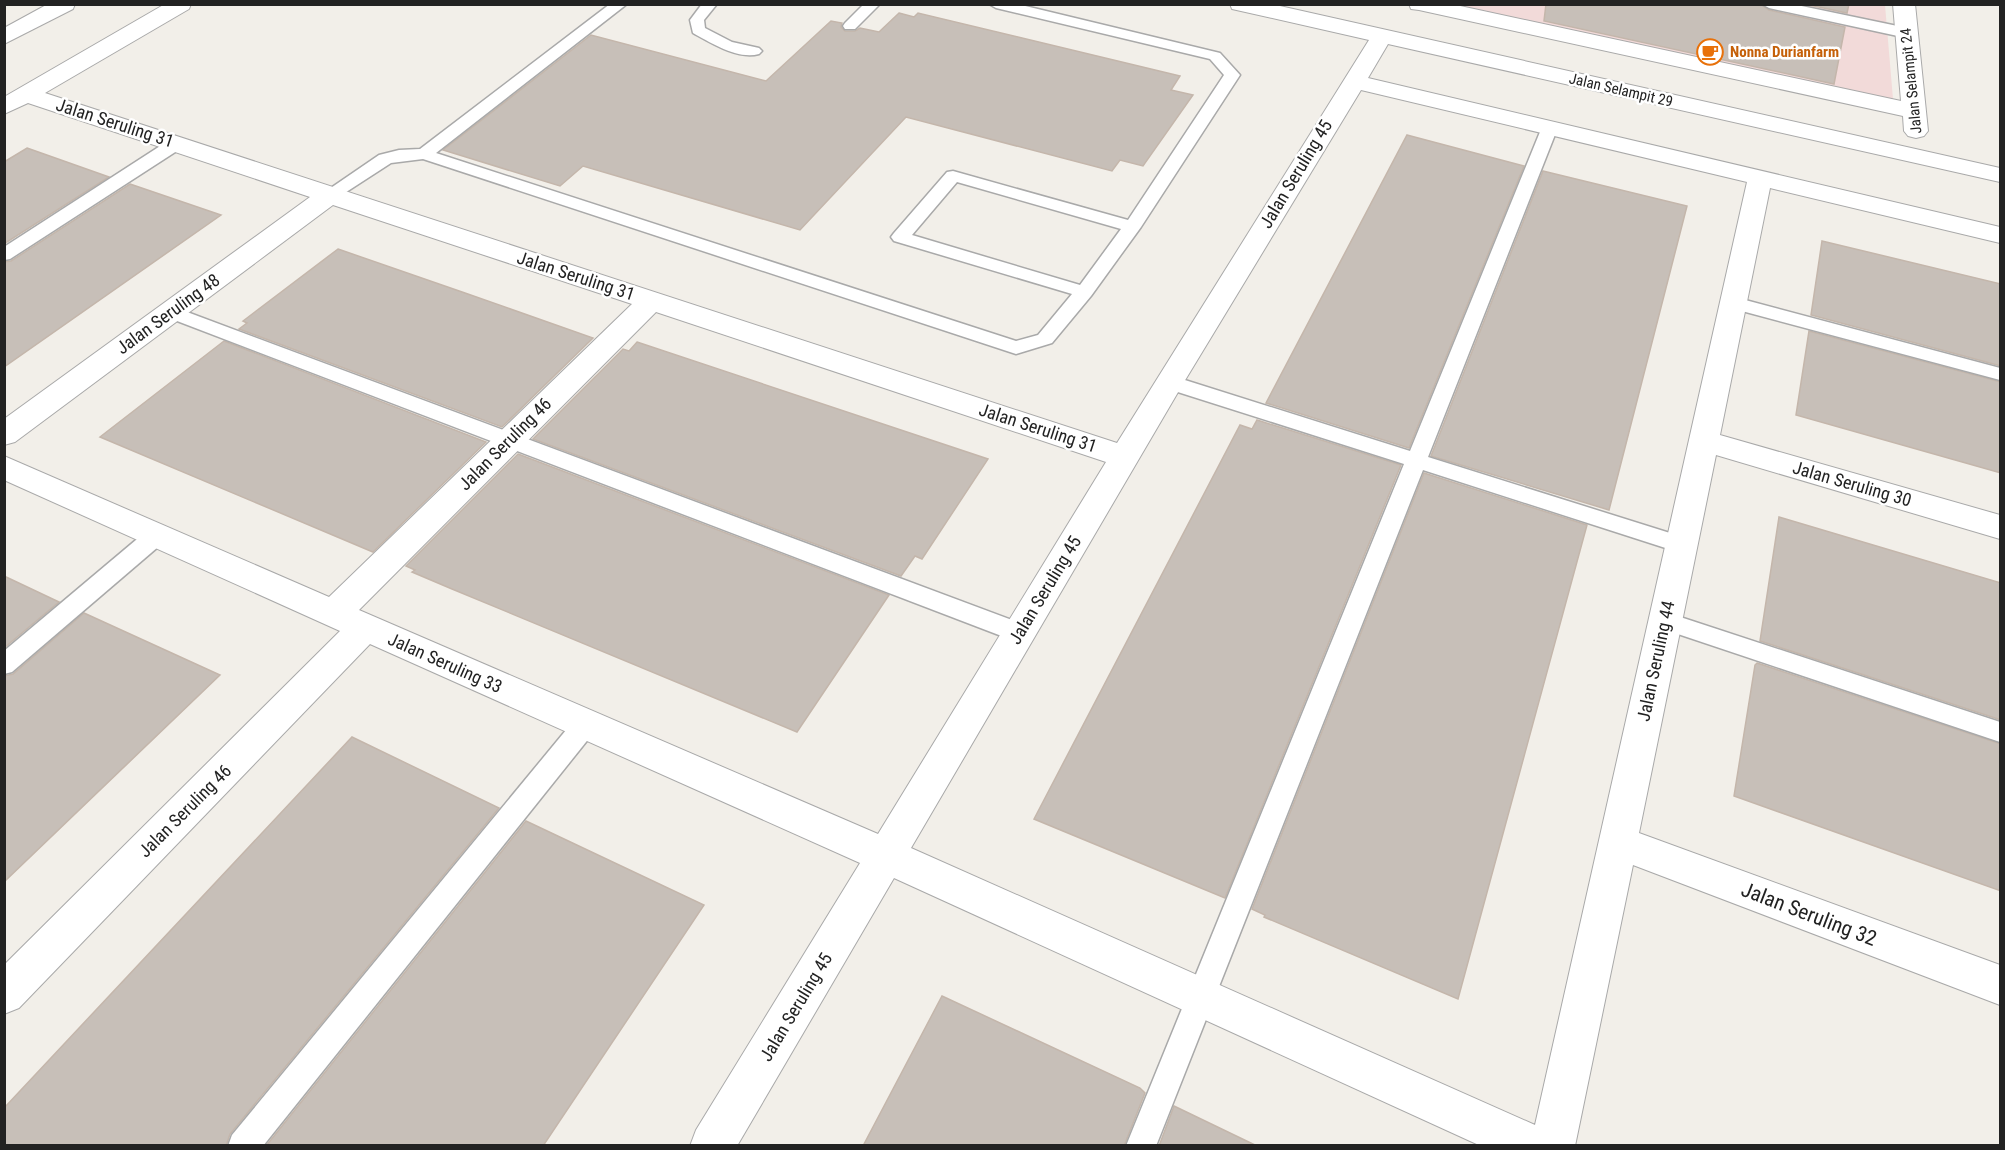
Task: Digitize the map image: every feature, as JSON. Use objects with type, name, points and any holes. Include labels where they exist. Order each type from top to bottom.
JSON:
[{"type":"street","points":[[4,37],[65,4]]},
{"type":"street","points":[[16,101],[181,4]]},
{"type":"street","name":"Jalan Selampit 29","points":[[1240,4],[2001,175]]},
{"type":"street","points":[[1419,4],[1468,9],[1914,111]]},
{"type":"street","name":"Jalan Selampit 24","points":[[1904,4],[1919,157]]},
{"type":"street","name":"Jalan Seruling 45","points":[[712,1146],[1169,382],[1382,36]]},
{"type":"street","points":[[1353,81],[2001,235]]},
{"type":"street","name":"Jalan Seruling 31","points":[[16,101],[177,143],[1125,457]]},
{"type":"street","name":"Jalan Seruling 44","points":[[1553,1146],[1760,178]]},
{"type":"street","name":"Jalan Seruling 48","points":[[4,435],[331,194]]},
{"type":"street","name":"Jalan Seruling 46","points":[[4,994],[350,620],[509,441],[651,300]]},
{"type":"street","name":"Jalan Seruling 30","points":[[1704,441],[2001,527]]},
{"type":"street","name":"Jalan Seruling 33","points":[[4,467],[585,725],[887,856],[1532,1146]]},
{"type":"street","name":"Jalan Seruling 32","points":[[1618,842],[2001,986]]},
{"type":"lane","points":[[424,154],[620,4]]},
{"type":"lane","points":[[710,4],[697,20],[698,30],[727,45],[754,51]]},
{"type":"lane","points":[[850,26],[873,4]]},
{"type":"lane","points":[[331,194],[385,159],[399,155],[424,154],[1016,348],[1045,339],[1084,292],[1131,227],[1232,75],[1215,56],[996,4]]},
{"type":"lane","points":[[1769,4],[1907,33]]},
{"type":"lane","points":[[1141,1146],[1550,128]]},
{"type":"lane","points":[[4,255],[177,143]]},
{"type":"lane","points":[[1084,292],[900,237],[953,176],[1131,227]]},
{"type":"lane","points":[[1734,303],[2001,374]]},
{"type":"lane","points":[[171,312],[1020,633]]},
{"type":"lane","points":[[1169,382],[1681,544]]},
{"type":"lane","points":[[4,665],[157,535]]},
{"type":"lane","points":[[1665,621],[2001,732]]},
{"type":"lane","points":[[243,1146],[585,725]]},
{"type":"shaded area","points":[[1449,5],[1885,5],[1893,99]]},
{"type":"building","points":[[1546,4],[1760,4],[1769,10],[1845,27],[1834,84],[1544,21]]},
{"type":"building","points":[[1805,4],[1849,4],[1847,13]]},
{"type":"building","points":[[899,13],[914,17],[918,13],[1180,76],[1171,90],[1193,95],[1143,166],[1120,160],[1112,171],[906,117],[800,230],[583,166],[560,186],[443,150],[591,35],[766,81],[831,21],[842,23],[841,27],[845,31],[855,31],[860,28],[879,32]]},
{"type":"building","points":[[1407,135],[1524,166],[1409,448],[1266,403]]},
{"type":"building","points":[[27,148],[109,177],[4,244],[4,162]]},
{"type":"building","points":[[1543,171],[1687,206],[1609,510],[1431,456]]},
{"type":"building","points":[[130,184],[221,215],[4,367],[4,262],[11,261]]},
{"type":"building","points":[[1822,241],[2001,284],[2001,366],[1811,315]]},
{"type":"building","points":[[338,249],[593,338],[502,427],[239,329],[247,323],[243,321]]},
{"type":"building","points":[[1809,331],[2001,382],[2001,473],[1796,415]]},
{"type":"building","points":[[224,341],[486,442],[373,552],[100,437]]},
{"type":"building","points":[[637,342],[988,459],[922,559],[915,556],[901,576],[533,439],[623,349],[629,351]]},
{"type":"building","points":[[1257,420],[1401,465],[1225,898],[1034,819],[1240,425],[1252,429]]},
{"type":"building","points":[[518,454],[889,595],[797,732],[412,572],[415,570],[406,566]]},
{"type":"building","points":[[1424,473],[1587,525],[1458,999],[1264,917],[1265,915],[1252,909]]},
{"type":"building","points":[[1779,517],[2001,583],[2001,720],[1760,641]]},
{"type":"building","points":[[4,576],[59,602],[4,648]]},
{"type":"building","points":[[84,613],[220,675],[4,882],[4,676],[13,674]]},
{"type":"building","points":[[1757,663],[2001,744],[2001,891],[1734,796]]},
{"type":"building","points":[[352,737],[499,808],[230,1134],[226,1146],[4,1146],[4,1108]]},
{"type":"building","points":[[526,821],[704,905],[543,1146],[266,1146]]},
{"type":"building","points":[[942,996],[1140,1088],[1145,1093],[1124,1146],[863,1146]]},
{"type":"building","points":[[1174,1106],[1257,1146],[1159,1146]]},
{"type":"place","name":"Nonna Durianfarm","points":[[1710,52]]}]
